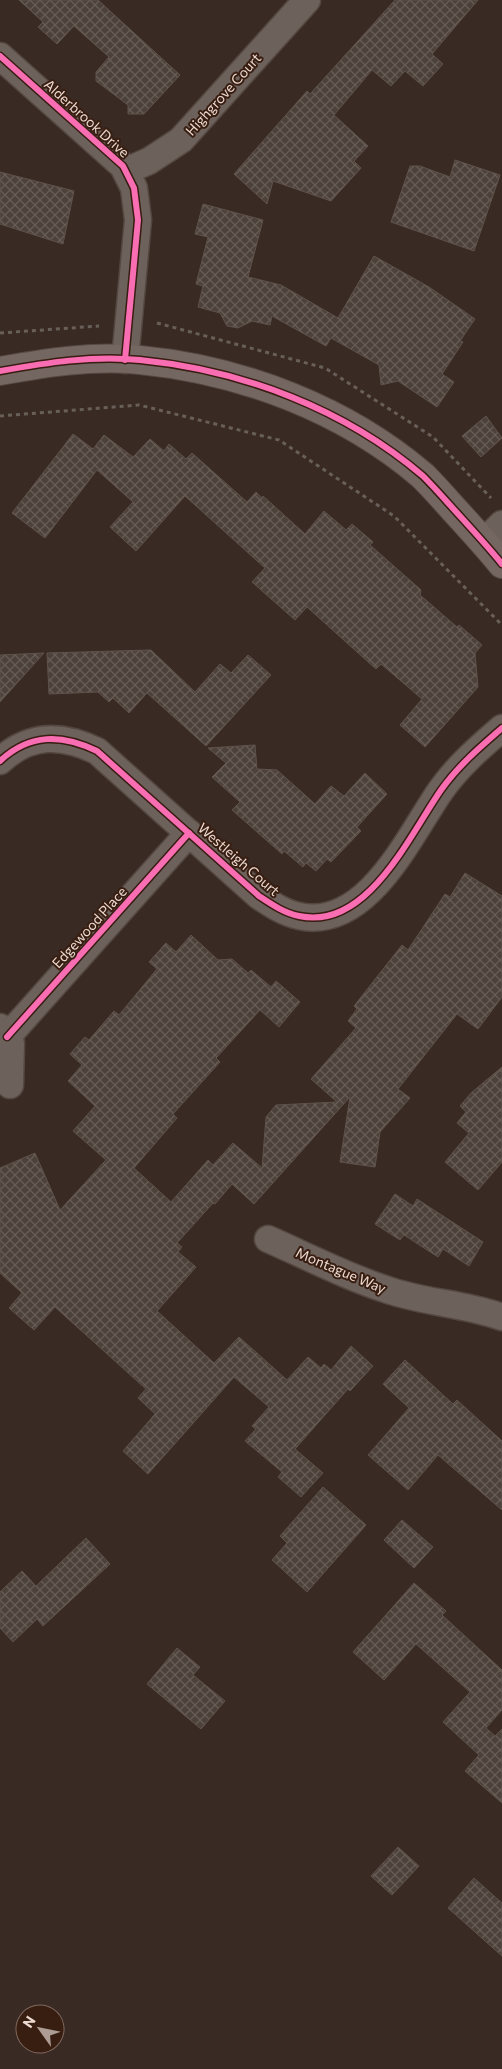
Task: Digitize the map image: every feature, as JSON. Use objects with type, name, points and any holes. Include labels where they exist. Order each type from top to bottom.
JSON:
[{"type":"street","name":"Highgrove Court","points":[[126,171],[181,140],[307,0]]},
{"type":"street","name":"Alderbrook Drive","points":[[0,56],[123,166],[134,188],[138,220],[124,360]]},
{"type":"street","points":[[0,371],[82,360],[139,360],[203,371],[267,387],[358,429],[388,449],[493,533],[502,564]]},
{"type":"street","name":"Westleigh Court","points":[[0,761],[12,750],[34,741],[55,738],[77,741],[97,750],[259,896],[278,908],[300,916],[324,918],[346,910],[370,892],[442,789],[461,766],[502,728]]},
{"type":"street","name":"Edgewood Place","points":[[10,1085],[11,1043],[4,1032],[189,833]]},
{"type":"street","name":"Montague Way","points":[[268,1238],[364,1282],[392,1292],[480,1309],[502,1317]]},
{"type":"path","points":[[0,416],[139,405],[279,440],[394,516],[502,625]]},
{"type":"building","points":[[19,0],[98,0],[180,75],[144,114],[128,114],[128,105],[96,81],[96,72],[109,57],[74,26],[57,44],[38,27],[43,22]]},
{"type":"building","points":[[395,0],[478,0],[432,54],[443,64],[423,86],[405,71],[391,86],[372,70],[334,115],[368,146],[354,161],[361,168],[331,201],[273,181],[267,204],[234,174],[307,91],[310,94]]},
{"type":"building","points":[[455,160],[500,175],[474,251],[391,222],[410,166],[420,166],[450,177]]},
{"type":"building","points":[[0,172],[74,191],[63,244],[0,224]]},
{"type":"building","points":[[203,204],[263,220],[248,277],[281,285],[338,318],[374,256],[429,287],[475,319],[460,341],[463,342],[442,374],[454,382],[437,407],[398,381],[381,385],[379,365],[331,338],[326,346],[272,316],[270,325],[252,321],[238,328],[227,326],[220,313],[198,307],[203,286],[196,284],[208,237],[195,234]]},
{"type":"building","points":[[486,416],[502,438],[481,457],[462,436]]},
{"type":"building","points":[[73,434],[93,449],[104,435],[133,457],[150,439],[164,451],[169,444],[186,459],[192,453],[247,502],[256,492],[262,498],[263,496],[305,534],[324,511],[346,530],[352,524],[373,542],[370,545],[421,590],[420,595],[457,627],[459,625],[482,645],[475,653],[478,687],[425,747],[400,725],[422,699],[381,664],[376,669],[307,607],[295,620],[252,582],[265,568],[185,496],[136,551],[110,527],[133,502],[97,470],[45,538],[12,513]]},
{"type":"building","points":[[151,650],[195,692],[220,664],[231,673],[248,655],[271,675],[206,746],[147,693],[129,713],[113,698],[109,702],[98,692],[49,694],[47,653]]},
{"type":"building","points":[[44,653],[0,702],[0,655]]},
{"type":"building","points":[[255,745],[257,769],[277,770],[315,804],[331,786],[344,796],[365,773],[387,794],[357,827],[361,831],[331,862],[327,859],[316,871],[306,863],[303,867],[284,851],[282,854],[232,810],[240,802],[212,777],[226,763],[208,748]]},
{"type":"building","points":[[465,873],[502,896],[502,997],[478,1029],[457,1014],[398,1089],[410,1098],[380,1132],[375,1167],[340,1162],[350,1097],[254,1204],[232,1184],[177,1243],[182,1247],[178,1252],[196,1267],[157,1311],[214,1363],[239,1337],[287,1380],[308,1357],[321,1368],[324,1364],[331,1370],[351,1346],[373,1366],[350,1391],[348,1389],[295,1449],[323,1473],[301,1497],[278,1477],[282,1472],[245,1441],[256,1429],[252,1426],[269,1407],[234,1377],[148,1474],[123,1451],[155,1414],[138,1398],[146,1389],[55,1307],[34,1330],[9,1308],[22,1293],[0,1273],[0,1168],[35,1153],[60,1210],[106,1160],[73,1131],[95,1106],[68,1081],[82,1065],[70,1054],[85,1037],[89,1040],[114,1011],[119,1015],[157,969],[149,962],[166,943],[176,952],[191,935],[218,960],[232,959],[248,973],[251,970],[271,987],[276,981],[300,1002],[279,1027],[260,1010],[216,1058],[220,1062],[173,1114],[177,1118],[134,1168],[171,1202],[208,1160],[213,1165],[233,1143],[262,1168],[266,1117],[276,1105],[337,1102],[311,1079],[356,1028],[348,1021],[357,1009],[354,1006],[402,945],[408,950],[445,894],[450,897]]},
{"type":"building","points":[[502,1067],[502,1162],[478,1190],[445,1162],[469,1133],[457,1123],[466,1112],[460,1106],[471,1093]]},
{"type":"building","points":[[395,1194],[413,1206],[417,1199],[483,1242],[469,1266],[443,1249],[438,1257],[404,1235],[400,1240],[375,1224]]},
{"type":"building","points":[[405,1360],[453,1404],[457,1400],[502,1441],[502,1510],[438,1455],[408,1490],[368,1455],[409,1408],[383,1384]]},
{"type":"building","points":[[323,1487],[366,1525],[307,1592],[272,1560],[287,1543],[280,1536]]},
{"type":"building","points":[[402,1520],[433,1547],[414,1568],[384,1540]]},
{"type":"building","points":[[86,1538],[110,1564],[43,1626],[37,1619],[13,1642],[0,1628],[0,1592],[22,1571],[36,1586]]},
{"type":"building","points":[[414,1583],[446,1611],[442,1615],[502,1670],[502,1710],[486,1728],[495,1736],[502,1729],[502,1803],[465,1771],[479,1755],[443,1722],[470,1692],[416,1644],[384,1680],[353,1652]]},
{"type":"building","points":[[177,1648],[200,1667],[193,1675],[225,1701],[201,1729],[147,1684]]},
{"type":"building","points":[[398,1847],[419,1866],[392,1895],[371,1876]]},
{"type":"building","points":[[474,1878],[502,1903],[502,1956],[448,1908]]},
{"type":"cycle path","points":[[0,56],[123,166],[134,188],[138,220],[125,360]]},
{"type":"cycle path","points":[[0,371],[52,363],[105,358],[178,365],[254,383],[326,412],[393,452],[423,476],[502,564]]},
{"type":"cycle path","points":[[0,761],[23,745],[47,739],[71,741],[97,751],[259,896],[293,915],[323,917],[345,909],[365,895],[384,876],[448,781],[470,757],[502,728]]},
{"type":"cycle path","points":[[7,1037],[189,833]]}]
